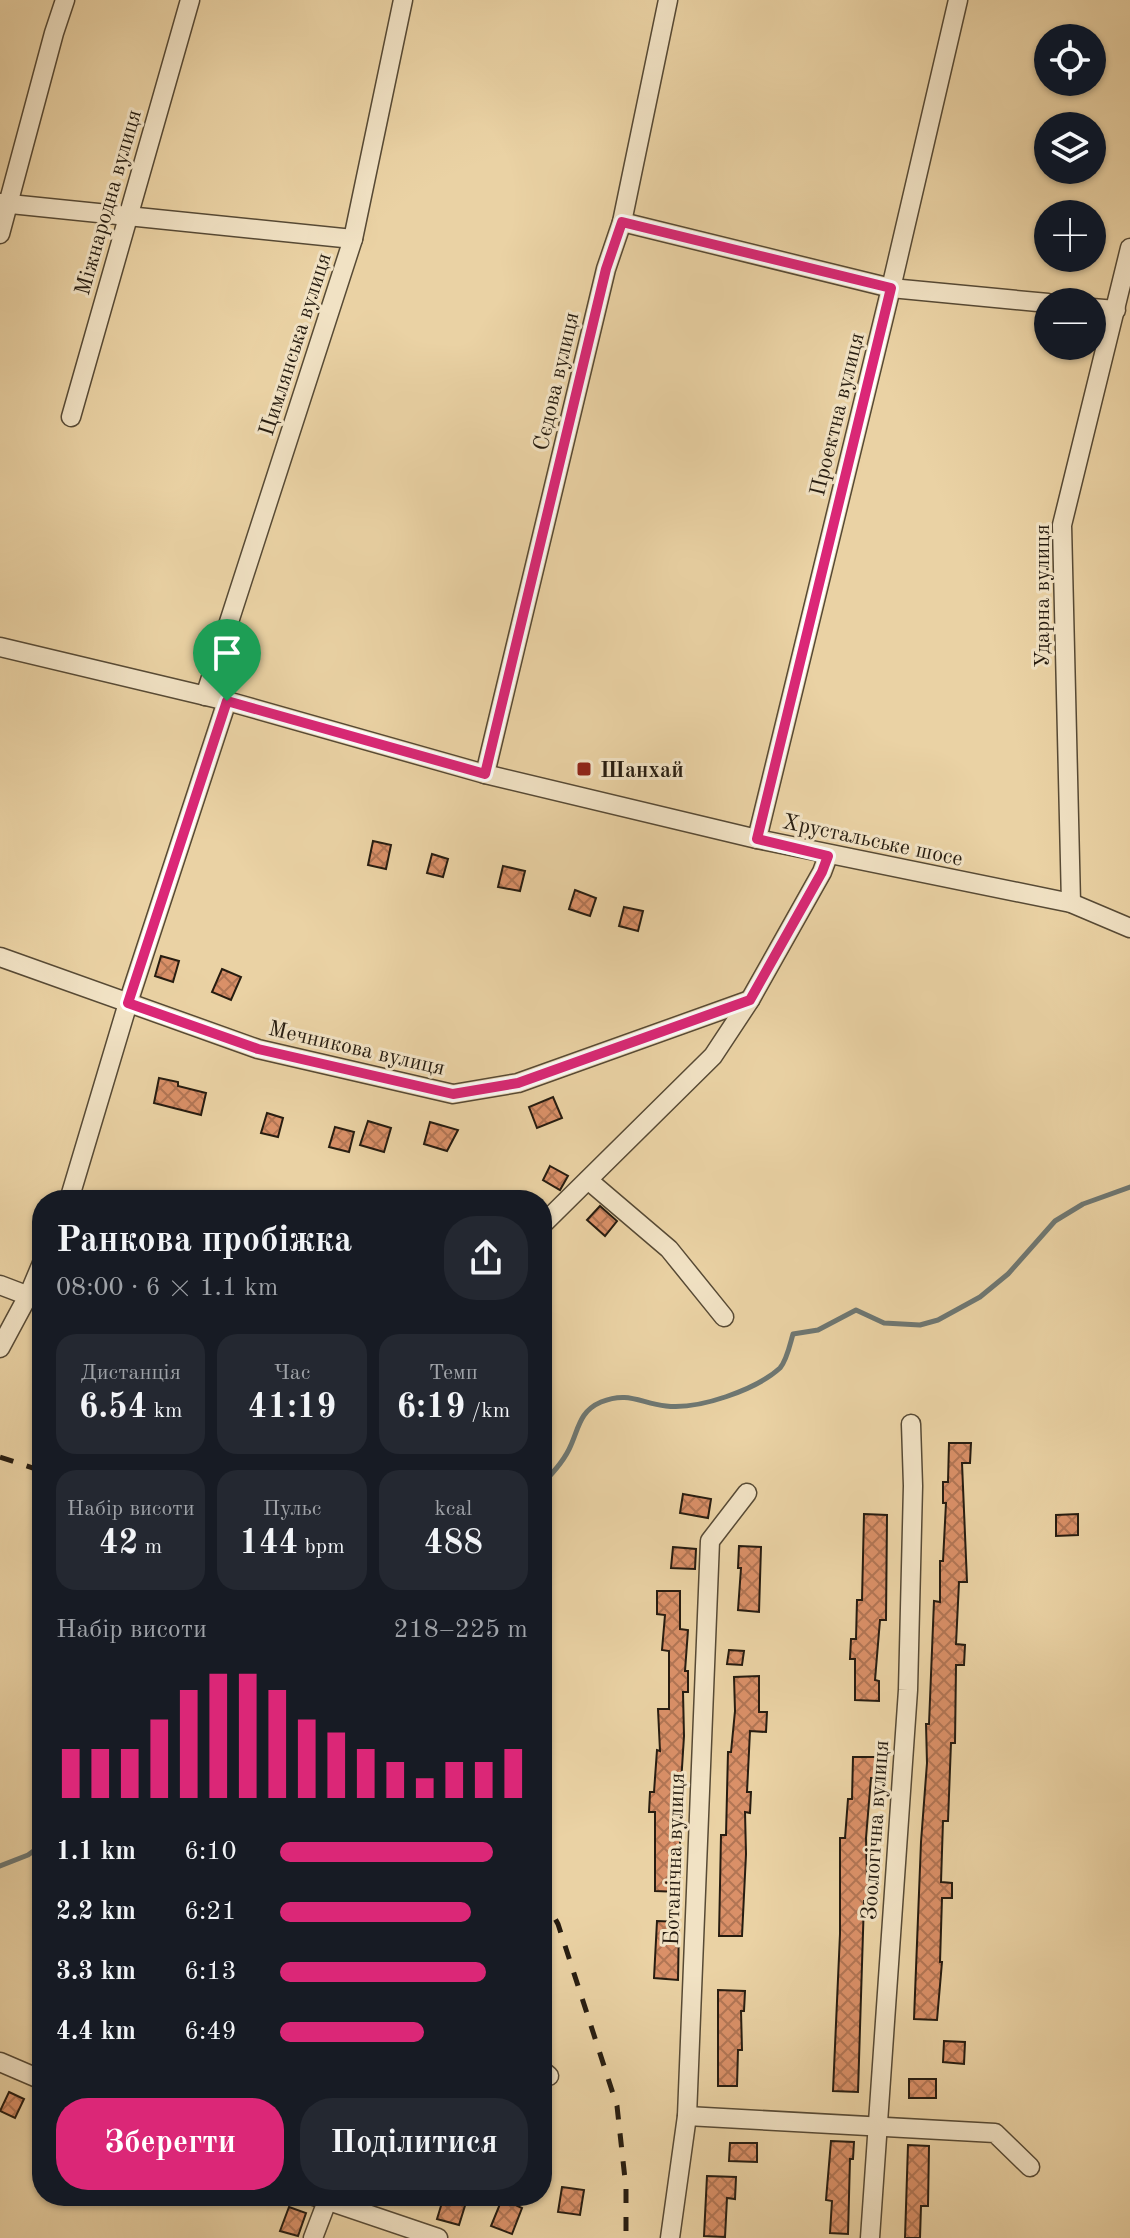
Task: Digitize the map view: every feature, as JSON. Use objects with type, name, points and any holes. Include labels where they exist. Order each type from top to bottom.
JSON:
[{"type":"street","points":[[0,234],[4,203],[65,0]]},
{"type":"street","name":"Міжнародна вулиця","points":[[71,417],[190,0]]},
{"type":"street","name":"Цимлянська вулиця","points":[[205,696],[353,239],[403,0]]},
{"type":"street","name":"Сєдова вулиця","points":[[485,774],[602,284],[622,222],[668,0]]},
{"type":"street","name":"Проектна вулиця","points":[[757,839],[958,0]]},
{"type":"street","points":[[4,203],[353,239]]},
{"type":"street","points":[[622,222],[891,288],[1034,302]]},
{"type":"street","name":"Ударна вулиця","points":[[1071,903],[1062,525],[1130,248]]},
{"type":"street","points":[[1106,309],[1116,310]]},
{"type":"street","name":"Хрустальське шосе","points":[[0,647],[227,701],[485,774],[828,856],[1071,903],[1130,928]]},
{"type":"street","points":[[72,1190],[128,1003],[227,701]]},
{"type":"street","points":[[552,1215],[713,1056],[750,1000],[828,856]]},
{"type":"street","name":"Мечникова вулиця","points":[[0,957],[258,1049],[453,1094],[518,1083],[750,1000]]},
{"type":"street","points":[[588,1180],[669,1249],[724,1317]]},
{"type":"street","points":[[0,1285],[32,1296]]},
{"type":"street","points":[[0,1348],[32,1303]]},
{"type":"street","name":"Зоологічна вулиця","points":[[870,2238],[908,1690],[913,1486],[911,1424]]},
{"type":"street","name":"Ботанічна вулиця","points":[[670,2238],[687,2116],[710,1541],[747,1493]]},
{"type":"street","points":[[0,2062],[32,2076]]},
{"type":"street","points":[[687,2116],[995,2133],[1030,2167]]},
{"type":"street","points":[[313,2238],[321,2206]]},
{"type":"street","points":[[346,2206],[438,2238]]},
{"type":"building","points":[[373,841],[391,845],[386,869],[368,865]]},
{"type":"building","points":[[432,854],[448,859],[443,877],[427,873]]},
{"type":"building","points":[[503,866],[525,871],[520,891],[498,887]]},
{"type":"building","points":[[575,890],[596,898],[590,916],[569,909]]},
{"type":"building","points":[[624,907],[643,911],[638,931],[619,926]]},
{"type":"building","points":[[161,956],[179,961],[173,982],[155,976]]},
{"type":"building","points":[[222,969],[241,977],[231,1000],[212,992]]},
{"type":"building","points":[[159,1078],[206,1093],[201,1115],[154,1103]]},
{"type":"building","points":[[553,1097],[562,1118],[537,1128],[529,1107]]},
{"type":"building","points":[[267,1113],[283,1118],[278,1137],[261,1133]]},
{"type":"building","points":[[368,1121],[391,1128],[384,1152],[360,1145]]},
{"type":"building","points":[[430,1122],[458,1130],[447,1151],[424,1144]]},
{"type":"building","points":[[335,1127],[354,1132],[349,1152],[329,1147]]},
{"type":"building","points":[[550,1166],[568,1176],[560,1190],[543,1180]]},
{"type":"building","points":[[600,1206],[617,1221],[605,1236],[587,1220]]},
{"type":"building","points":[[949,1443],[971,1443],[970,1463],[962,1463],[967,1582],[959,1582],[956,1644],[965,1645],[964,1665],[956,1665],[955,1743],[951,1743],[948,1821],[943,1821],[941,1882],[952,1883],[952,1898],[942,1898],[942,1962],[937,2020],[914,2019],[927,1763],[926,1724],[929,1724],[934,1601],[940,1602],[940,1561],[943,1561],[946,1503],[943,1503],[943,1482],[948,1482]]},
{"type":"building","points":[[683,1494],[711,1499],[708,1518],[680,1513]]},
{"type":"building","points":[[864,1514],[887,1515],[886,1620],[880,1620],[875,1680],[879,1681],[879,1701],[855,1700],[855,1659],[850,1659],[851,1639],[856,1639],[857,1600],[862,1600]]},
{"type":"building","points":[[1078,1514],[1078,1535],[1056,1536],[1056,1515]]},
{"type":"building","points":[[739,1546],[761,1547],[759,1612],[738,1610]]},
{"type":"building","points":[[673,1547],[696,1549],[695,1569],[671,1568]]},
{"type":"building","points":[[657,1591],[680,1591],[680,1629],[688,1630],[685,1671],[688,1671],[688,1692],[683,1692],[684,1736],[678,1831],[680,1892],[655,1891],[655,1812],[649,1812],[650,1792],[654,1792],[657,1750],[660,1751],[658,1709],[669,1709],[669,1651],[662,1650],[665,1615],[657,1614]]},
{"type":"building","points":[[729,1650],[744,1651],[742,1665],[727,1664]]},
{"type":"building","points":[[759,1676],[759,1712],[767,1712],[766,1732],[750,1731],[747,1792],[751,1792],[750,1813],[745,1812],[742,1936],[719,1936],[721,1835],[726,1835],[728,1752],[731,1752],[735,1711],[734,1677]]},
{"type":"building","points":[[853,1757],[876,1757],[876,1778],[871,1778],[866,1838],[867,1879],[870,1879],[869,1901],[864,1901],[858,2092],[833,2091],[840,1934],[840,1838],[845,1838],[848,1799],[852,1799]]},
{"type":"building","points":[[657,1921],[679,1922],[678,1980],[654,1978]]},
{"type":"building","points":[[718,1990],[745,1991],[737,2086],[718,2086]]},
{"type":"building","points":[[944,2041],[965,2042],[964,2064],[943,2062]]},
{"type":"building","points":[[909,2079],[936,2079],[936,2098],[909,2098]]},
{"type":"building","points":[[9,2092],[24,2099],[15,2118],[0,2111]]},
{"type":"building","points":[[831,2141],[854,2142],[853,2159],[850,2159],[848,2234],[830,2233],[832,2201],[826,2200]]},
{"type":"building","points":[[730,2143],[757,2143],[757,2162],[729,2161]]},
{"type":"building","points":[[908,2145],[929,2146],[928,2206],[921,2206],[920,2238],[905,2238]]},
{"type":"building","points":[[707,2176],[736,2177],[735,2199],[727,2198],[725,2237],[704,2236]]},
{"type":"building","points":[[562,2187],[584,2190],[580,2215],[558,2212]]},
{"type":"building","points":[[441,2206],[465,2206],[459,2225],[437,2219]]},
{"type":"building","points":[[499,2206],[522,2208],[512,2234],[491,2226]]},
{"type":"building","points":[[289,2207],[306,2213],[298,2236],[280,2231]]},
{"type":"waterway","points":[[552,1473],[565,1456],[584,1415],[601,1402],[627,1398],[679,1406],[726,1397],[757,1384],[780,1368],[793,1334],[818,1330],[856,1310],[884,1323],[920,1325],[938,1320],[980,1297],[1008,1274],[1055,1221],[1083,1204],[1130,1187]]},
{"type":"waterway","points":[[0,1866],[32,1852]]},
{"type":"railway","points":[[0,1457],[32,1468]]},
{"type":"railway","points":[[552,1913],[617,2106],[626,2188],[626,2238]]},
{"type":"place","name":"Шанхай","points":[[584,769]]},
{"type":"route","points":[[622,222],[891,288],[757,839],[828,856],[750,1000],[518,1083],[453,1094],[258,1049],[128,1003],[227,701],[485,774],[606,269],[622,222]]}]
